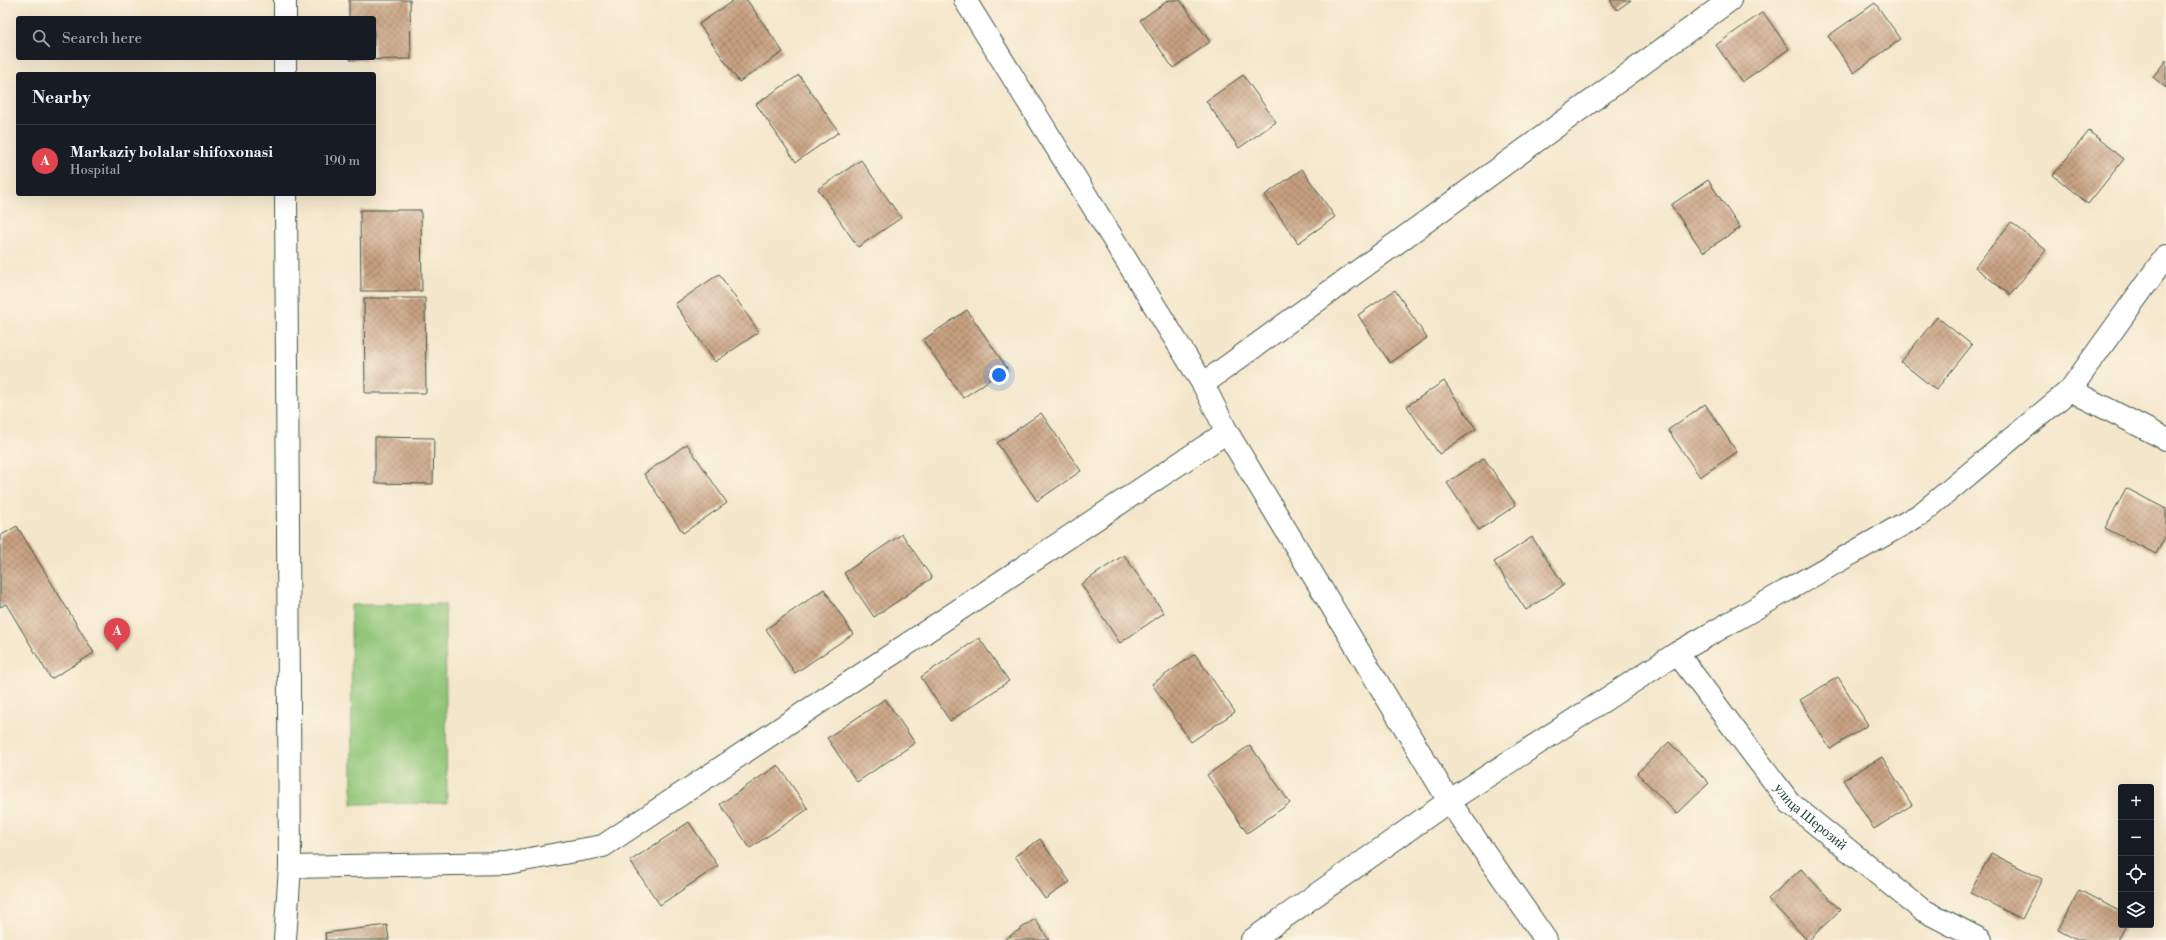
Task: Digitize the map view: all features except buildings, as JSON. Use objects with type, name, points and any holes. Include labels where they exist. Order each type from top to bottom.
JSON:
[{"type":"street","points":[[285,0],[285,16]]},
{"type":"street","points":[[965,0],[1203,384],[1226,432],[1449,801],[1546,940]]},
{"type":"street","points":[[1203,384],[1730,0]]},
{"type":"street","points":[[285,60],[285,72]]},
{"type":"street","points":[[285,940],[290,867],[286,196]]},
{"type":"street","points":[[1252,940],[1449,801],[1677,653],[1921,514],[2070,390],[2166,256]]},
{"type":"street","points":[[2070,390],[2166,439]]},
{"type":"street","points":[[290,867],[507,862],[603,846],[1226,432]]},
{"type":"street","name":"улица Шерозий","points":[[1677,653],[1790,802],[1921,909],[1981,940]]},
{"type":"green space","points":[[445,604],[447,803],[352,804],[351,605]]},
{"type":"place","name":"Markaziy bolalar shifoxonasi","points":[[117,651]]}]
